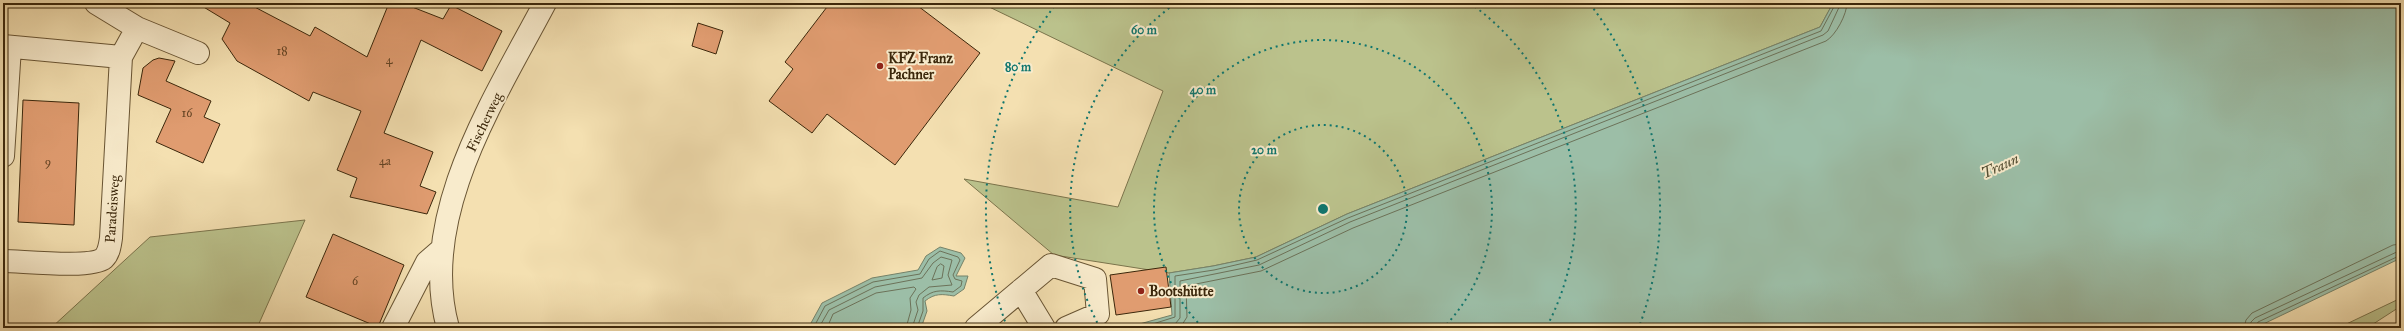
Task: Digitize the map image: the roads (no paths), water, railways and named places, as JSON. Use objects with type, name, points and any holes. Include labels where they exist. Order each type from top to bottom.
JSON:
[{"type":"street","points":[[96,3],[137,28],[198,53]]},
{"type":"street","name":"Fischerweg","points":[[448,328],[442,297],[442,249],[455,191],[468,155],[545,3]]},
{"type":"street","name":"Paradeisweg","points":[[3,261],[87,264],[104,258],[109,250],[111,238],[121,57],[137,28]]},
{"type":"street","points":[[3,156],[7,46],[121,57]]},
{"type":"street","points":[[393,328],[427,262],[442,249]]},
{"type":"street","points":[[976,328],[1051,265],[1095,279],[1098,314],[1066,328]]},
{"type":"street","points":[[1021,290],[1044,328]]},
{"type":"water","name":"Traun","points":[[1833,3],[2401,3],[2401,258],[2255,328],[1125,328],[1172,315],[1169,273],[1256,257],[1347,214],[1820,27]]},
{"type":"water","points":[[940,247],[961,253],[965,258],[956,276],[968,276],[964,289],[954,296],[939,295],[925,301],[927,311],[921,328],[812,328],[811,323],[822,303],[872,278],[918,270],[926,256]]},
{"type":"place","name":"KFZ Franz Pachner","points":[[880,66]]},
{"type":"place","name":"Bootshütte","points":[[1141,291]]}]
